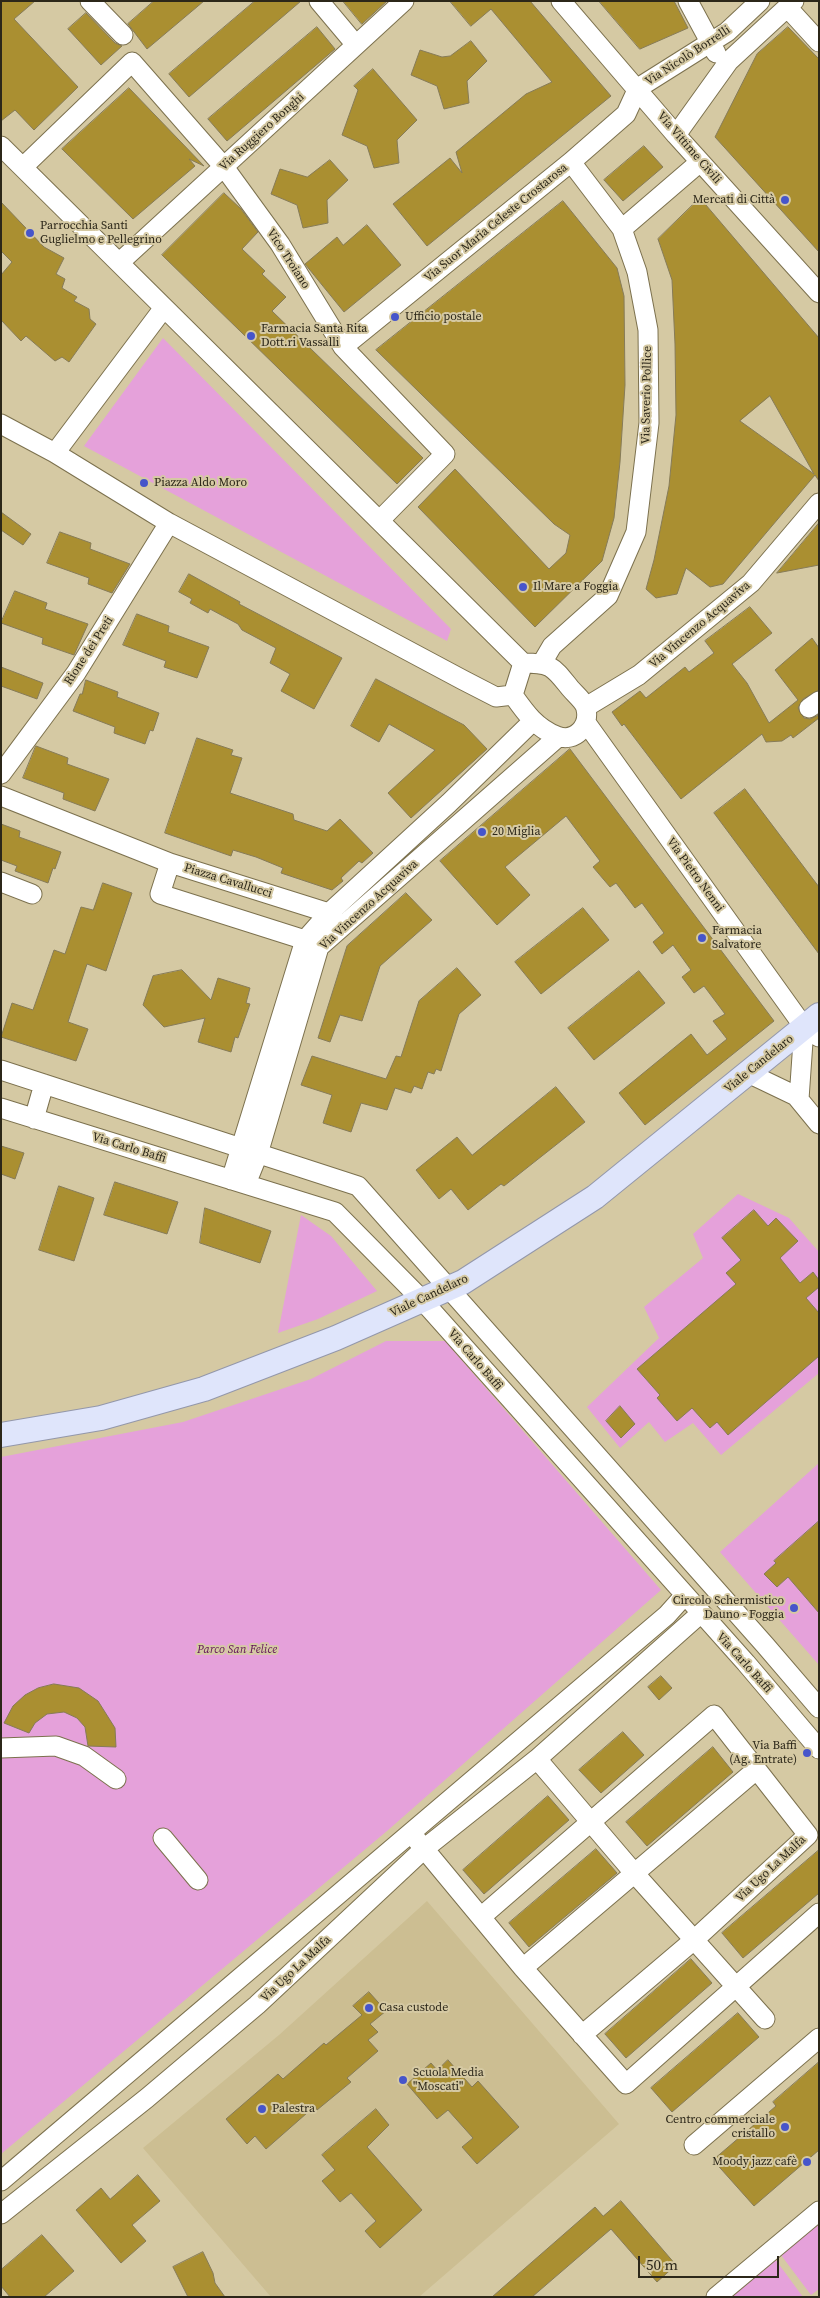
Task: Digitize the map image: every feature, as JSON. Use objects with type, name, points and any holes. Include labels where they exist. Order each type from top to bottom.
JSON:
[{"type":"main road","name":"Viale Candelaro","points":[[1,1436],[101,1418],[204,1390],[423,1301],[450,1288],[595,1197],[748,1073],[814,1026]]},
{"type":"street","points":[[90,1],[122,35]]},
{"type":"street","points":[[319,1],[356,46]]},
{"type":"street","name":"Via Ruggiero Bonghi","points":[[120,262],[404,1]]},
{"type":"street","name":"Via Vittime Civili","points":[[562,1],[638,88],[676,136],[819,293]]},
{"type":"street","points":[[688,1],[710,44],[725,67]]},
{"type":"street","name":"Via Nicolò Borrelli","points":[[638,88],[727,32],[760,1]]},
{"type":"street","points":[[791,4],[819,42]]},
{"type":"street","name":"Via Nicolò Borrelli","points":[[676,136],[725,67],[791,4]]},
{"type":"street","name":"Vico Troiano","points":[[23,167],[132,62],[224,167],[280,244],[343,347],[445,454],[380,520]]},
{"type":"street","name":"Via Suor Maria Celeste Crostarosa","points":[[343,347],[571,162],[626,114],[638,88]]},
{"type":"street","points":[[1,146],[523,664],[542,663],[555,668],[586,716],[580,732],[569,737],[558,737],[532,722],[512,695]]},
{"type":"street","name":"Via Saverio Pollice","points":[[542,663],[552,646],[608,596],[636,532],[649,423],[648,330],[637,272],[622,229],[571,162]]},
{"type":"street","points":[[622,229],[700,162]]},
{"type":"street","points":[[55,454],[163,308]]},
{"type":"street","points":[[1,424],[55,454],[169,523],[496,697],[512,695]]},
{"type":"street","name":"Via Vincenzo Acquaviva","points":[[586,716],[751,583],[819,503]]},
{"type":"street","name":"Rione dei Preti","points":[[1,774],[76,672],[169,523]]},
{"type":"street","points":[[512,695],[523,664]]},
{"type":"street","name":"Via Pietro Nenni","points":[[586,716],[814,1026]]},
{"type":"street","name":"Via Vincenzo Acquaviva","points":[[239,1182],[258,1154],[319,947],[335,920],[532,722]]},
{"type":"street","name":"Via Vincenzo Acquaviva","points":[[239,1182],[240,1148],[305,940],[335,920],[558,737]]},
{"type":"street","points":[[1,796],[170,863]]},
{"type":"street","name":"Piazza Cavallucci","points":[[305,940],[160,894],[170,863],[335,920]]},
{"type":"street","points":[[1,882],[32,894]]},
{"type":"street","points":[[799,1099],[814,1026]]},
{"type":"street","points":[[1,1070],[358,1186],[819,1708]]},
{"type":"street","points":[[748,1073],[799,1099],[819,1124]]},
{"type":"street","points":[[34,1119],[44,1084]]},
{"type":"street","name":"Via Carlo Baffi","points":[[1,1108],[335,1212],[423,1301],[819,1749]]},
{"type":"street","points":[[656,1564],[675,1545]]},
{"type":"street","points":[[1,2181],[596,1676],[667,1615],[684,1596]]},
{"type":"street","points":[[718,1633],[736,1613]]},
{"type":"street","name":"Via Ugo La Malfa","points":[[1,2214],[164,2084],[271,1992],[424,1848],[537,1759],[700,1614]]},
{"type":"street","points":[[596,1676],[610,1695]]},
{"type":"street","name":"Via Ugo La Malfa","points":[[481,1917],[714,1715],[808,1835],[694,1940],[582,2035]]},
{"type":"street","points":[[1,1748],[56,1746],[84,1756],[116,1779]]},
{"type":"street","points":[[537,1759],[635,1874],[765,2019]]},
{"type":"street","points":[[523,1968],[756,1770]]},
{"type":"street","points":[[411,1833],[523,1968],[626,2084],[819,1913]]},
{"type":"street","points":[[163,1838],[198,1880]]},
{"type":"street","points":[[694,2145],[819,2038]]},
{"type":"street","points":[[145,2058],[164,2084]]},
{"type":"street","points":[[716,2297],[819,2212]]},
{"type":"shaded area","name":"Scuola Media \"Moscati\"","points":[[427,1901],[619,2124],[419,2297],[271,2297],[143,2148],[279,2035]]},
{"type":"green space","points":[[163,338],[451,629],[447,641],[84,446]]},
{"type":"green space","points":[[738,1194],[789,1218],[819,1252],[819,1373],[721,1455],[693,1423],[665,1442],[649,1422],[620,1448],[587,1407],[659,1338],[644,1307],[703,1258],[693,1234]]},
{"type":"green space","points":[[301,1215],[331,1236],[377,1291],[318,1319],[278,1333]]},
{"type":"green space","name":"Parco San Felice","points":[[386,1341],[445,1341],[661,1590],[387,1831],[1,2154],[1,1457],[183,1422],[311,1379]]},
{"type":"green space","name":"Circolo Schermistico Dauno - Foggia","points":[[819,1463],[819,1665],[720,1552]]},
{"type":"green space","points":[[819,2224],[819,2289],[811,2295],[781,2255]]},
{"type":"green space","points":[[775,2259],[803,2297],[731,2297]]},
{"type":"building","points":[[1,1],[35,1],[14,19],[78,87],[34,130],[15,110],[1,121]]},
{"type":"building","points":[[154,1],[204,1],[147,49],[128,24]]},
{"type":"building","points":[[255,1],[301,1],[189,97],[169,74]]},
{"type":"building","points":[[343,1],[387,1],[362,24]]},
{"type":"building","points":[[450,1],[530,1],[611,96],[427,246],[393,204],[450,158],[462,173],[456,152],[526,94],[552,82],[491,9],[471,26]]},
{"type":"building","points":[[599,1],[674,1],[688,28],[640,49]]},
{"type":"building","points":[[86,13],[115,43],[122,46],[101,65],[68,29]]},
{"type":"building","points":[[317,27],[335,49],[227,141],[208,119]]},
{"type":"building","points":[[788,27],[819,59],[819,252],[715,137],[757,54]]},
{"type":"building","points":[[471,41],[487,61],[467,81],[469,103],[444,109],[437,86],[411,75],[420,50],[442,57],[450,56]]},
{"type":"building","points":[[373,69],[417,120],[397,140],[399,163],[374,168],[367,146],[342,135],[358,90],[354,86]]},
{"type":"building","points":[[129,88],[204,166],[189,159],[195,166],[133,219],[62,149]]},
{"type":"building","points":[[644,146],[663,167],[623,201],[604,180]]},
{"type":"building","points":[[330,160],[348,180],[327,200],[328,223],[303,228],[297,205],[271,194],[280,169],[307,177]]},
{"type":"building","points":[[224,193],[241,209],[258,232],[242,249],[265,271],[262,274],[286,297],[272,311],[423,458],[397,484],[162,255]]},
{"type":"building","points":[[700,198],[819,338],[819,481],[815,475],[723,584],[710,587],[686,568],[677,594],[656,598],[646,589],[669,486],[676,415],[672,280],[658,239]],"holes":[[[770,396],[814,474],[740,421]]]},
{"type":"building","points":[[563,201],[617,268],[624,296],[625,385],[620,462],[614,518],[602,561],[535,627],[418,507],[455,469],[549,569],[566,553],[570,535],[554,524],[376,350]]},
{"type":"building","points":[[1,202],[44,247],[64,258],[56,274],[65,279],[62,288],[77,297],[74,301],[89,309],[90,319],[96,324],[69,362],[62,357],[55,361],[26,336],[21,341],[1,320],[1,275],[12,262],[1,251]]},
{"type":"building","points":[[367,225],[401,265],[344,312],[305,264],[337,237],[343,245]]},
{"type":"building","points":[[1,512],[31,534],[23,545],[1,530]]},
{"type":"building","points":[[819,523],[819,565],[777,573]]},
{"type":"building","points":[[60,532],[91,543],[90,549],[130,564],[112,593],[88,584],[89,578],[47,563]]},
{"type":"building","points":[[189,574],[240,602],[239,604],[342,658],[314,709],[281,691],[290,674],[270,663],[276,648],[242,630],[238,624],[210,609],[208,613],[190,603],[192,599],[179,592]]},
{"type":"building","points":[[15,591],[47,603],[45,609],[88,624],[74,655],[42,644],[43,638],[1,623]]},
{"type":"building","points":[[750,607],[772,633],[732,664],[747,683],[769,723],[798,700],[775,670],[812,638],[819,648],[819,690],[803,699],[798,708],[804,718],[810,719],[819,715],[819,718],[793,738],[791,735],[782,741],[766,742],[762,734],[681,799],[624,724],[622,726],[612,712],[640,691],[646,698],[685,667],[689,672],[714,653],[705,641]]},
{"type":"building","points":[[137,614],[169,626],[168,632],[209,647],[197,678],[164,667],[166,661],[123,645]]},
{"type":"building","points":[[1,667],[43,683],[37,699],[1,686]]},
{"type":"building","points":[[376,679],[464,725],[487,749],[411,818],[388,793],[435,750],[389,724],[379,742],[351,726]]},
{"type":"building","points":[[86,680],[118,692],[117,697],[159,713],[153,731],[150,730],[145,744],[114,733],[115,727],[73,711],[80,694],[82,694]]},
{"type":"building","points":[[197,738],[233,750],[231,755],[242,758],[230,793],[293,814],[294,820],[327,831],[340,819],[373,853],[362,863],[359,861],[341,878],[343,881],[332,890],[281,873],[283,868],[256,857],[233,850],[231,856],[165,833]]},
{"type":"building","points":[[36,746],[68,758],[67,764],[109,779],[95,811],[63,799],[64,793],[23,778]]},
{"type":"building","points":[[570,749],[774,1021],[645,1125],[619,1093],[691,1034],[707,1055],[727,1039],[713,1021],[725,1014],[704,986],[694,993],[682,977],[691,970],[673,945],[662,954],[653,942],[664,933],[642,903],[635,908],[616,883],[610,887],[593,867],[600,861],[566,816],[505,867],[530,895],[497,925],[440,861]]},
{"type":"building","points":[[745,789],[819,887],[819,954],[714,813]]},
{"type":"building","points":[[1,824],[20,831],[19,837],[61,852],[48,883],[15,871],[17,866],[1,860]]},
{"type":"building","points":[[103,883],[132,893],[106,971],[87,964],[68,1022],[88,1029],[76,1061],[1,1037],[12,1003],[33,1010],[54,950],[65,954],[81,907],[93,910]]},
{"type":"building","points":[[406,893],[432,920],[380,966],[362,1021],[340,1015],[330,1042],[318,1038],[347,946]]},
{"type":"building","points":[[583,908],[609,940],[541,994],[515,962]]},
{"type":"building","points":[[457,968],[481,995],[459,1014],[441,1071],[436,1069],[434,1074],[428,1072],[422,1089],[414,1086],[411,1093],[395,1088],[387,1110],[361,1103],[351,1132],[323,1123],[332,1095],[301,1085],[312,1056],[386,1079],[396,1056],[401,1057],[419,1001]]},
{"type":"building","points":[[182,970],[211,1000],[218,978],[250,988],[246,1003],[250,1004],[238,1038],[235,1037],[231,1052],[198,1042],[205,1018],[164,1027],[143,1005],[153,976]]},
{"type":"building","points":[[639,971],[665,1003],[594,1060],[568,1028]]},
{"type":"building","points":[[556,1087],[585,1122],[504,1186],[501,1184],[468,1210],[451,1189],[439,1199],[416,1170],[457,1137],[472,1155]]},
{"type":"building","points":[[1,1146],[24,1153],[15,1179],[1,1174]]},
{"type":"building","points":[[115,1182],[178,1202],[167,1234],[104,1215]]},
{"type":"building","points":[[59,1186],[94,1198],[74,1261],[39,1250]]},
{"type":"building","points":[[205,1208],[271,1231],[260,1263],[200,1243]]},
{"type":"building","points":[[754,1210],[768,1226],[776,1218],[798,1241],[780,1258],[800,1283],[813,1272],[819,1280],[819,1287],[806,1298],[819,1313],[819,1356],[728,1435],[717,1422],[710,1428],[692,1408],[677,1421],[657,1398],[660,1395],[637,1369],[736,1284],[726,1273],[741,1260],[722,1238]]},
{"type":"building","points":[[620,1406],[635,1424],[621,1438],[606,1421]]},
{"type":"building","points":[[819,1521],[819,1613],[788,1577],[777,1587],[764,1574],[776,1563],[774,1561]]},
{"type":"building","points":[[661,1676],[672,1688],[659,1700],[648,1687]]},
{"type":"building","points":[[54,1684],[79,1688],[98,1701],[115,1728],[116,1747],[88,1746],[85,1727],[77,1718],[64,1712],[47,1714],[35,1723],[29,1733],[4,1723],[13,1706],[25,1695],[38,1688]]},
{"type":"building","points":[[623,1732],[644,1755],[601,1793],[579,1770]]},
{"type":"building","points":[[713,1747],[733,1772],[647,1846],[626,1822]]},
{"type":"building","points":[[548,1796],[569,1820],[484,1894],[463,1870]]},
{"type":"building","points":[[596,1849],[617,1873],[529,1947],[509,1923]]},
{"type":"building","points":[[819,1850],[819,1893],[743,1958],[722,1933]]},
{"type":"building","points":[[691,1959],[712,1983],[626,2058],[605,2034]]},
{"type":"building","points":[[369,1992],[386,2011],[370,2024],[378,2032],[368,2040],[378,2051],[347,2078],[351,2082],[317,2110],[315,2106],[266,2149],[255,2136],[247,2144],[226,2119],[278,2074],[283,2079],[324,2043],[326,2045],[362,2015],[353,2006]]},
{"type":"building","points":[[738,2013],[759,2037],[672,2112],[651,2088]]},
{"type":"building","points":[[448,2060],[472,2087],[478,2081],[519,2127],[477,2164],[462,2147],[473,2138],[448,2110],[437,2119],[407,2084],[431,2063],[437,2070]]},
{"type":"building","name":"Centro commerciale cristallo","points":[[819,2062],[819,2150],[754,2206],[713,2160],[776,2106],[773,2102]]},
{"type":"building","points":[[376,2109],[389,2125],[367,2147],[422,2210],[380,2248],[365,2231],[376,2221],[351,2193],[340,2202],[322,2181],[335,2170],[322,2155]]},
{"type":"building","points":[[138,2175],[160,2201],[132,2225],[146,2241],[121,2263],[76,2210],[101,2188],[110,2199]]},
{"type":"building","points":[[621,2201],[676,2265],[657,2282],[611,2229],[532,2297],[492,2297],[595,2207],[603,2216]]},
{"type":"building","points":[[42,2235],[74,2271],[44,2297],[10,2297],[1,2286],[1,2270]]},
{"type":"building","points":[[203,2252],[213,2273],[215,2283],[225,2297],[188,2297],[173,2267]]},
{"type":"place","name":"Mercati di Città","points":[[785,200]]},
{"type":"place","name":"Parrocchia Santi Guglielmo e Pellegrino","points":[[30,233]]},
{"type":"place","name":"Ufficio postale","points":[[395,317]]},
{"type":"place","name":"Farmacia Santa Rita Dott.ri Vassalli","points":[[251,336]]},
{"type":"place","name":"Piazza Aldo Moro","points":[[144,483]]},
{"type":"place","name":"Il Mare a Foggia","points":[[523,587]]},
{"type":"place","name":"20 Miglia","points":[[482,832]]},
{"type":"place","name":"Farmacia Salvatore","points":[[702,938]]},
{"type":"place","name":"Circolo Schermistico Dauno - Foggia","points":[[794,1608]]},
{"type":"place","name":"Via Baffi (Ag. Entrate)","points":[[807,1753]]},
{"type":"place","name":"Casa custode","points":[[369,2008]]},
{"type":"place","name":"Scuola Media \"Moscati\"","points":[[403,2080]]},
{"type":"place","name":"Palestra","points":[[262,2109]]},
{"type":"place","name":"Centro commerciale cristallo","points":[[785,2127]]},
{"type":"place","name":"Moody jazz cafè","points":[[807,2162]]}]
